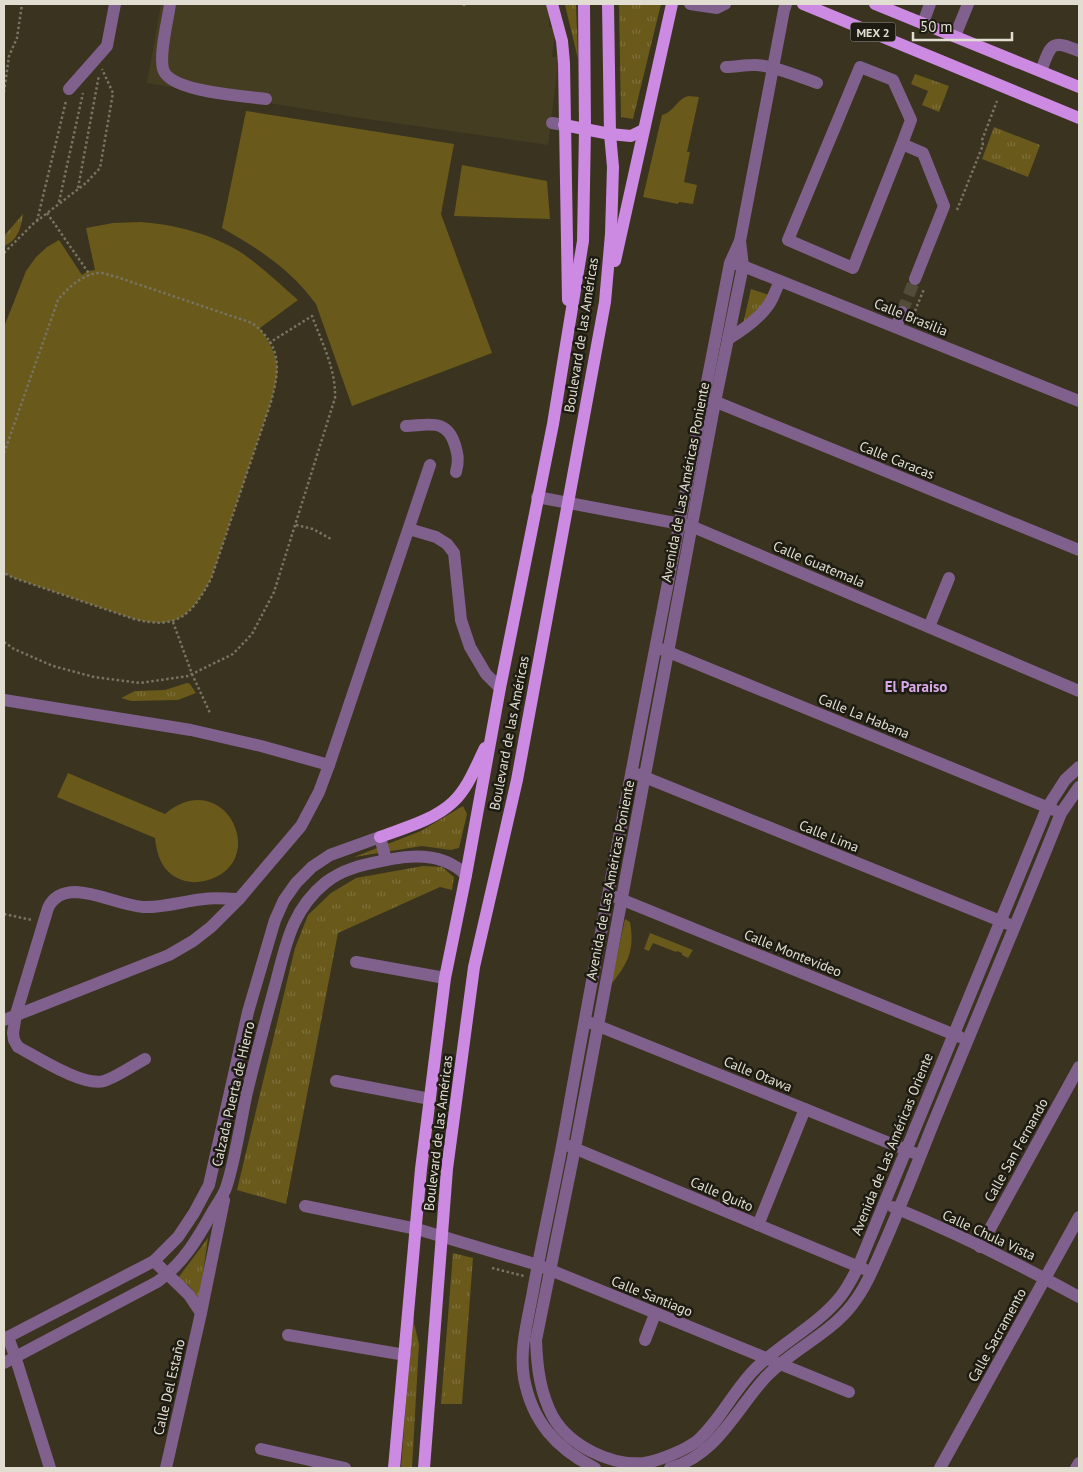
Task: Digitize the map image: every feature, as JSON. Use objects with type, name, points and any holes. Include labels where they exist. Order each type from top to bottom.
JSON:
[{"type":"main road","points":[[552,4],[562,41],[564,63],[568,250],[567,344]]},
{"type":"main road","name":"Boulevard de las Américas","points":[[394,1468],[421,1169],[445,978],[567,344],[583,240],[585,129],[584,4]]},
{"type":"main road","name":"Boulevard de las Américas","points":[[424,1468],[447,1169],[474,967],[517,780],[605,302],[611,234],[613,167],[610,134],[608,4]]},
{"type":"main road","points":[[605,302],[672,4]]},
{"type":"main road","name":"MEX 2","points":[[803,4],[1079,118]]},
{"type":"main road","name":"MEX 2","points":[[875,4],[1079,87]]},
{"type":"main road","points":[[564,126],[631,136],[643,130]]},
{"type":"main road","points":[[380,837],[440,813],[454,802],[466,786],[491,737]]},
{"type":"street","points":[[69,89],[107,46],[115,4]]},
{"type":"street","points":[[170,4],[161,61],[163,71],[171,80],[189,88],[266,99]]},
{"type":"street","points":[[690,4],[717,8],[725,4]]},
{"type":"street","name":"Avenida de Las Américas Poniente","points":[[595,1468],[558,1444],[543,1427],[532,1406],[524,1380],[524,1342],[535,1279],[544,1268],[575,1148],[620,899],[655,647],[685,525],[786,4]]},
{"type":"street","points":[[923,23],[930,4]]},
{"type":"street","points":[[955,36],[968,4]]},
{"type":"street","points":[[1041,71],[1049,50],[1057,44],[1062,44],[1079,51]]},
{"type":"street","points":[[726,66],[741,67],[754,65],[792,73],[817,83]]},
{"type":"street","points":[[860,67],[893,80],[911,120],[902,144],[853,268],[788,240],[860,67]]},
{"type":"street","points":[[552,123],[564,126]]},
{"type":"street","points":[[902,144],[923,153],[944,206],[915,279]]},
{"type":"street","name":"Avenida de Las Américas Poniente","points":[[710,399],[728,339],[736,265]]},
{"type":"street","name":"Calle Brasilia","points":[[736,265],[1079,401]]},
{"type":"street","points":[[728,339],[746,328],[767,306],[772,300],[780,281]]},
{"type":"street","points":[[896,327],[902,312]]},
{"type":"street","name":"Calle Caracas","points":[[710,399],[1079,550]]},
{"type":"street","points":[[406,426],[435,424],[452,434],[459,457],[456,472]]},
{"type":"street","points":[[4,1020],[169,955],[193,941],[211,927],[238,899],[304,822],[319,792],[329,765],[430,465]]},
{"type":"street","name":"Calle Guatemala","points":[[537,497],[685,525],[1079,691]]},
{"type":"street","name":"Avenida de Las Américas Poniente","points":[[644,1466],[606,1458],[587,1449],[568,1434],[554,1419],[545,1401],[537,1362],[536,1340],[562,1143],[607,894],[668,652],[685,525]]},
{"type":"street","points":[[409,529],[436,537],[447,544],[454,554],[461,620],[470,647],[486,674],[500,688]]},
{"type":"street","points":[[929,627],[949,578]]},
{"type":"street","name":"Calle La Habana","points":[[655,647],[1062,813]]},
{"type":"street","points":[[4,700],[191,730],[261,746],[329,765]]},
{"type":"street","name":"Avenida de Las Américas Oriente","points":[[670,1468],[682,1465],[704,1452],[720,1437],[727,1403],[756,1368],[814,1322],[836,1302],[850,1283],[1047,808],[1065,780],[1079,767]]},
{"type":"street","name":"Calle Lima","points":[[638,774],[1015,927]]},
{"type":"street","name":"Avenida de Las Américas Oriente","points":[[644,1466],[676,1453],[696,1442],[724,1420],[781,1363],[823,1332],[851,1306],[871,1272],[899,1210],[967,1040],[1062,813],[1079,787]]},
{"type":"street","points":[[380,837],[386,860]]},
{"type":"street","name":"Calzada Puerta de Hierro","points":[[6,1338],[154,1262],[178,1237],[209,1185],[248,1012],[275,920],[284,900],[296,883],[312,867],[330,855],[380,837]]},
{"type":"street","name":"Calzada Puerta de Hierro","points":[[4,1363],[157,1282],[168,1274],[193,1246],[226,1190],[247,1094],[283,951],[296,917],[309,899],[325,883],[343,871],[386,860],[414,856],[435,858],[453,863],[466,875]]},
{"type":"street","points":[[145,1059],[104,1081],[90,1082],[79,1079],[18,1047],[13,1033],[16,1014],[43,922],[52,900],[62,894],[75,892],[98,896],[126,905],[146,907],[206,898],[238,899]]},
{"type":"street","name":"Calle Montevideo","points":[[607,894],[967,1040]]},
{"type":"street","points":[[356,962],[445,978]]},
{"type":"street","name":"Calle Otawa","points":[[584,1020],[921,1156]]},
{"type":"street","name":"Calle San Fernando","points":[[980,1247],[1079,1067]]},
{"type":"street","points":[[336,1082],[430,1099]]},
{"type":"street","points":[[230,1091],[247,1094]]},
{"type":"street","points":[[758,1225],[805,1109]]},
{"type":"street","name":"Calle Quito","points":[[562,1143],[871,1272]]},
{"type":"street","name":"Calle Del Estaño","points":[[166,1468],[201,1313],[226,1190]]},
{"type":"street","name":"Calle Chula Vista","points":[[884,1204],[980,1247],[1046,1279],[1079,1298]]},
{"type":"street","name":"Calle Santiago","points":[[305,1206],[417,1229],[544,1268],[849,1392]]},
{"type":"street","name":"Calle Sacramento","points":[[940,1468],[1079,1217]]},
{"type":"street","points":[[154,1262],[189,1295],[201,1313]]},
{"type":"street","points":[[644,1340],[655,1314]]},
{"type":"street","points":[[288,1334],[405,1355]]},
{"type":"street","points":[[6,1338],[15,1356],[50,1468]]},
{"type":"street","points":[[532,1406],[545,1401]]},
{"type":"street","points":[[261,1450],[345,1468]]},
{"type":"street","points":[[1076,1468],[1079,1463]]},
{"type":"path","points":[[4,92],[9,56],[17,38],[22,4]]},
{"type":"path","points":[[4,253],[47,213],[78,189],[100,168],[113,92],[100,65],[78,189]]},
{"type":"path","points":[[59,204],[89,67]]},
{"type":"path","points":[[37,222],[69,89]]},
{"type":"path","points":[[47,213],[90,275]]},
{"type":"path","points":[[4,453],[58,300],[69,287],[90,275],[101,273],[118,277],[252,323],[262,331],[278,361],[278,377],[272,402],[217,560],[201,598],[189,612],[173,622],[152,624],[4,573]]},
{"type":"path","points":[[4,642],[14,649],[54,666],[94,678],[140,683],[192,674],[234,654],[252,634],[274,592],[335,398],[336,383],[312,316],[270,343]]},
{"type":"path","points":[[296,525],[313,530],[331,539]]},
{"type":"path","points":[[173,622],[192,674],[210,713]]},
{"type":"path","points":[[4,914],[43,922]]},
{"type":"path","points":[[492,1268],[535,1279]]},
{"type":"shaded area","points":[[161,4],[547,4],[549,27],[556,28],[552,57],[559,57],[548,145],[360,118],[147,83]]},
{"type":"green space","points":[[576,4],[578,59],[565,5]]},
{"type":"green space","points":[[619,4],[661,4],[633,119],[621,117]]},
{"type":"green space","points":[[915,74],[949,86],[939,112],[922,105],[928,91],[911,84]]},
{"type":"green space","points":[[688,96],[699,97],[687,152],[690,152],[684,182],[697,185],[693,204],[679,202],[678,204],[643,197],[662,115]]},
{"type":"green space","points":[[246,111],[454,144],[441,214],[492,353],[352,406],[316,304],[285,270],[249,244],[222,228]]},
{"type":"green space","points":[[994,127],[1040,145],[1028,177],[982,159]]},
{"type":"green space","points":[[462,165],[547,181],[550,219],[454,216]]},
{"type":"green space","points":[[23,214],[16,237],[4,246],[4,236]]},
{"type":"green space","points":[[140,222],[192,231],[218,240],[242,253],[257,264],[298,300],[260,328],[275,356],[277,363],[276,380],[271,402],[211,579],[204,592],[189,611],[172,621],[161,623],[134,619],[4,573],[4,327],[26,271],[36,257],[47,247],[59,240],[82,275],[88,271],[95,270],[86,228],[113,223]]},
{"type":"green space","points":[[751,289],[769,295],[766,301],[743,324]]},
{"type":"green space","points":[[187,683],[190,684],[196,693],[178,700],[131,701],[121,698],[135,691],[165,690]]},
{"type":"green space","points":[[68,773],[165,814],[185,802],[204,801],[219,807],[231,819],[237,834],[237,850],[231,865],[216,877],[203,881],[190,882],[175,877],[162,864],[157,852],[155,838],[57,797]]},
{"type":"green space","points":[[463,806],[467,814],[459,848],[451,850],[422,846],[354,857],[421,831]]},
{"type":"green space","points":[[423,866],[442,867],[454,877],[452,890],[440,887],[338,933],[286,1204],[237,1190],[295,948],[308,915],[331,893],[356,878]]},
{"type":"green space","points":[[625,919],[630,922],[631,949],[626,963],[610,986]]},
{"type":"green space","points":[[650,933],[693,950],[688,958],[682,955],[682,953],[653,943],[649,951],[644,949]]},
{"type":"green space","points":[[208,1238],[199,1302],[191,1288],[178,1278]]},
{"type":"green space","points":[[453,1253],[473,1258],[462,1404],[441,1404]]},
{"type":"green space","points":[[413,1306],[414,1323],[419,1344],[412,1468],[401,1468]]},
{"type":"tunnel","points":[[902,312],[915,279]]},
{"type":"district","name":"El Paraiso","points":[[916,686]]}]
